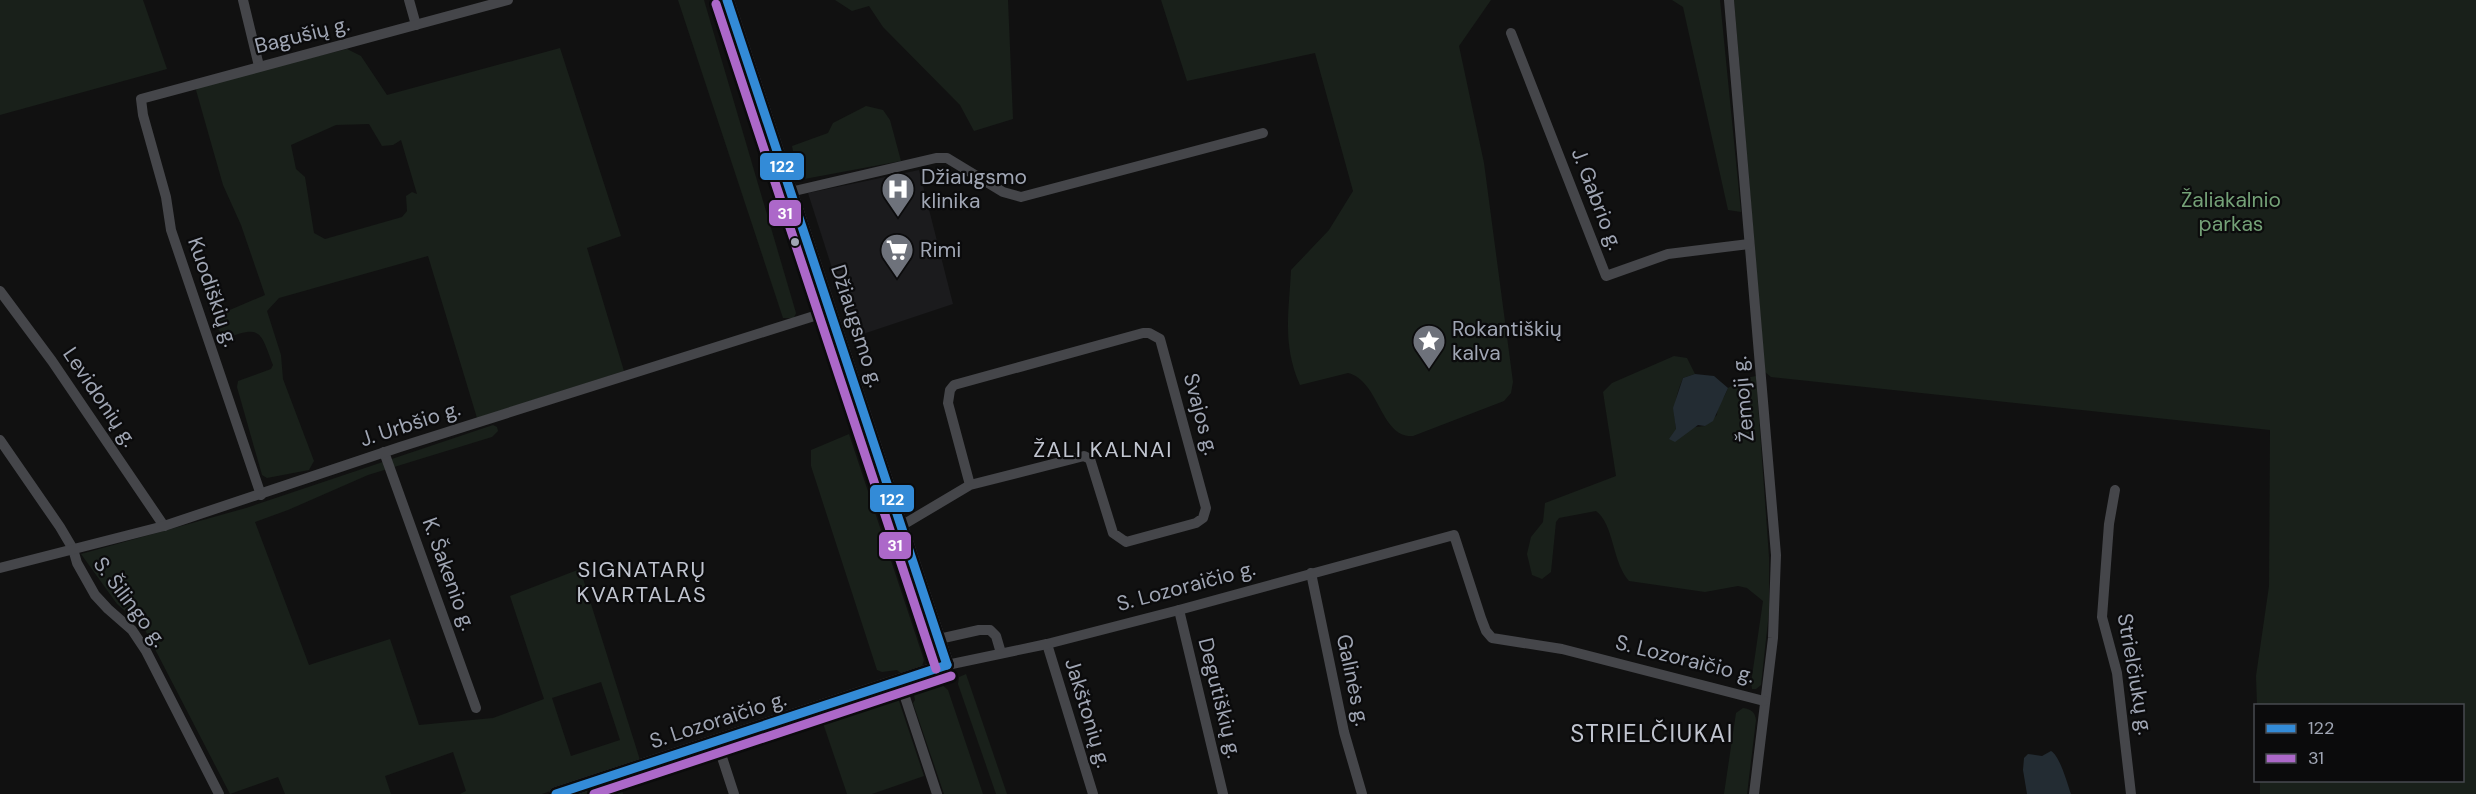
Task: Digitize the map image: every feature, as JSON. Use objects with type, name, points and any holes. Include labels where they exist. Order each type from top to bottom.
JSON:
[{"type":"street","points":[[243,0],[260,66]]},
{"type":"street","points":[[409,0],[416,25]]},
{"type":"street","name":"Bagušių g.","points":[[141,99],[508,0]]},
{"type":"street","name":"Džiaugsmo g.","points":[[727,0],[947,665]]},
{"type":"street","name":"Žemoji g.","points":[[1729,0],[1776,555],[1773,638],[1754,794]]},
{"type":"street","name":"J. Gabrio g.","points":[[1511,33],[1606,276],[1668,254],[1749,244]]},
{"type":"street","name":"Kuodiškių g.","points":[[141,99],[143,115],[166,197],[171,230],[261,495]]},
{"type":"street","points":[[790,192],[936,158],[947,158],[1003,192],[1021,197],[1263,133]]},
{"type":"street","name":"Levidonių g.","points":[[0,291],[52,361],[164,526]]},
{"type":"street","name":"J. Urbšio g.","points":[[0,568],[164,526],[384,452],[830,311]]},
{"type":"street","name":"Svajos g.","points":[[901,526],[970,485],[1084,456],[1090,459],[1113,533],[1121,541],[1126,542],[1196,523],[1203,518],[1206,508],[1160,339],[1149,333],[1143,333],[954,385],[950,390],[948,403],[970,485]]},
{"type":"street","name":"S. Šilingo g.","points":[[0,440],[73,549],[77,563],[95,595],[132,630],[146,651],[219,794]]},
{"type":"street","name":"K. Šakenio g.","points":[[384,452],[476,708]]},
{"type":"street","name":"Strielčiukų g.","points":[[2115,490],[2109,524],[2102,617],[2117,673],[2131,794]]},
{"type":"street","name":"S. Lozoraičio g.","points":[[556,794],[947,665],[1047,644],[1454,535],[1481,618],[1486,631],[1492,638],[1562,649],[1764,701]]},
{"type":"street","name":"Galinės g.","points":[[1311,573],[1344,732],[1362,794]]},
{"type":"street","name":"Degutiškių g.","points":[[1179,610],[1223,794]]},
{"type":"street","points":[[939,639],[979,630],[990,630],[996,636],[1001,653]]},
{"type":"street","name":"Jakštonių g.","points":[[1047,644],[1093,794]]},
{"type":"street","points":[[900,682],[937,794]]},
{"type":"street","points":[[717,742],[734,794]]},
{"type":"shaded area","points":[[919,170],[953,304],[854,337],[808,193]]},
{"type":"shaded area","points":[[1695,374],[1714,376],[1728,388],[1713,421],[1705,426],[1698,425],[1675,442],[1669,439],[1676,429],[1673,408],[1683,378]]},
{"type":"shaded area","points":[[2051,751],[2060,764],[2071,794],[2027,794],[2023,770],[2024,758],[2028,754],[2042,756]]},
{"type":"green space","points":[[0,0],[143,0],[167,69],[0,115]]},
{"type":"green space","points":[[678,0],[704,0],[796,313],[794,318],[783,318]]},
{"type":"green space","points":[[835,0],[1008,0],[1013,119],[974,131],[960,105],[883,27],[869,6],[852,11]]},
{"type":"green space","points":[[1161,0],[1491,0],[1459,46],[1484,163],[1513,382],[1511,393],[1504,401],[1413,436],[1402,434],[1393,428],[1367,386],[1359,378],[1348,373],[1300,385],[1294,370],[1289,342],[1291,270],[1329,230],[1353,191],[1315,53],[1187,81]]},
{"type":"green space","points":[[1672,0],[1720,0],[1741,212],[1728,210],[1683,7]]},
{"type":"green space","name":"Žaliakalnio parkas","points":[[1734,0],[2476,0],[2476,794],[2260,794],[2260,782],[2464,782],[2464,704],[2257,704],[2256,676],[2269,586],[2270,430],[1771,377],[1765,372]]},
{"type":"green space","points":[[560,48],[621,236],[587,248],[624,371],[477,418],[428,256],[279,298],[267,311],[281,355],[283,379],[314,461],[309,470],[267,478],[262,475],[237,387],[238,381],[271,369],[273,365],[265,344],[258,334],[245,332],[224,339],[215,323],[218,315],[265,295],[241,225],[223,185],[196,90],[199,85],[347,49],[361,56],[387,95]],"holes":[[[369,124],[382,146],[393,145],[401,140],[417,194],[412,192],[406,196],[407,211],[402,217],[325,239],[314,233],[305,177],[296,169],[291,145],[336,125]]]},
{"type":"green space","points":[[866,106],[883,110],[890,120],[901,161],[799,180],[792,146],[828,133],[833,123]]},
{"type":"green space","points":[[1674,356],[1687,358],[1695,374],[1683,378],[1680,385],[1676,397],[1676,429],[1705,426],[1717,415],[1728,388],[1745,378],[1756,376],[1769,557],[1769,612],[1761,685],[1756,689],[1752,689],[1751,683],[1763,601],[1747,588],[1738,586],[1705,592],[1629,581],[1619,564],[1606,525],[1596,511],[1559,518],[1556,522],[1551,572],[1542,579],[1532,575],[1527,554],[1531,537],[1543,522],[1545,503],[1616,476],[1603,392],[1612,383]]},
{"type":"green space","points":[[493,425],[497,427],[498,431],[492,437],[368,475],[255,522],[309,665],[390,639],[419,725],[493,718],[544,699],[510,596],[580,569],[640,760],[542,794],[460,794],[466,791],[453,752],[385,776],[391,794],[285,794],[278,777],[230,794],[143,626],[117,604],[81,554],[246,508]],"holes":[[[601,682],[620,740],[571,756],[552,698]]]},
{"type":"green space","points":[[849,434],[924,660],[921,669],[903,675],[897,670],[882,672],[877,670],[811,466],[811,450]]},
{"type":"green space","points":[[966,674],[1007,794],[996,794],[958,684],[959,677]]},
{"type":"green space","points":[[934,678],[948,690],[983,794],[944,794],[913,703],[915,700],[912,685]]},
{"type":"green space","points":[[897,695],[924,776],[872,794],[847,794],[822,720]]},
{"type":"green space","points":[[1743,708],[1752,711],[1756,720],[1747,794],[1724,794],[1736,713]]},
{"type":"green space","points":[[619,780],[623,794],[574,794]]},
{"type":"transit line","name":"122","points":[[727,0],[947,665]]},
{"type":"transit line","name":"31","points":[[716,4],[936,669]]},
{"type":"transit line","name":"122","points":[[556,794],[947,665]]},
{"type":"transit line","name":"31","points":[[594,794],[951,676]]},
{"type":"place","name":"Džiaugsmo klinika","points":[[898,218]]},
{"type":"place","name":"Rimi","points":[[897,279]]},
{"type":"place","name":"Rokantiškių kalva","points":[[1429,370]]},
{"type":"district","name":"ŽALI KALNAI","points":[[1103,449]]},
{"type":"district","name":"SIGNATARŲ KVARTALAS","points":[[642,582]]},
{"type":"district","name":"STRIELČIUKAI","points":[[1652,733]]}]
